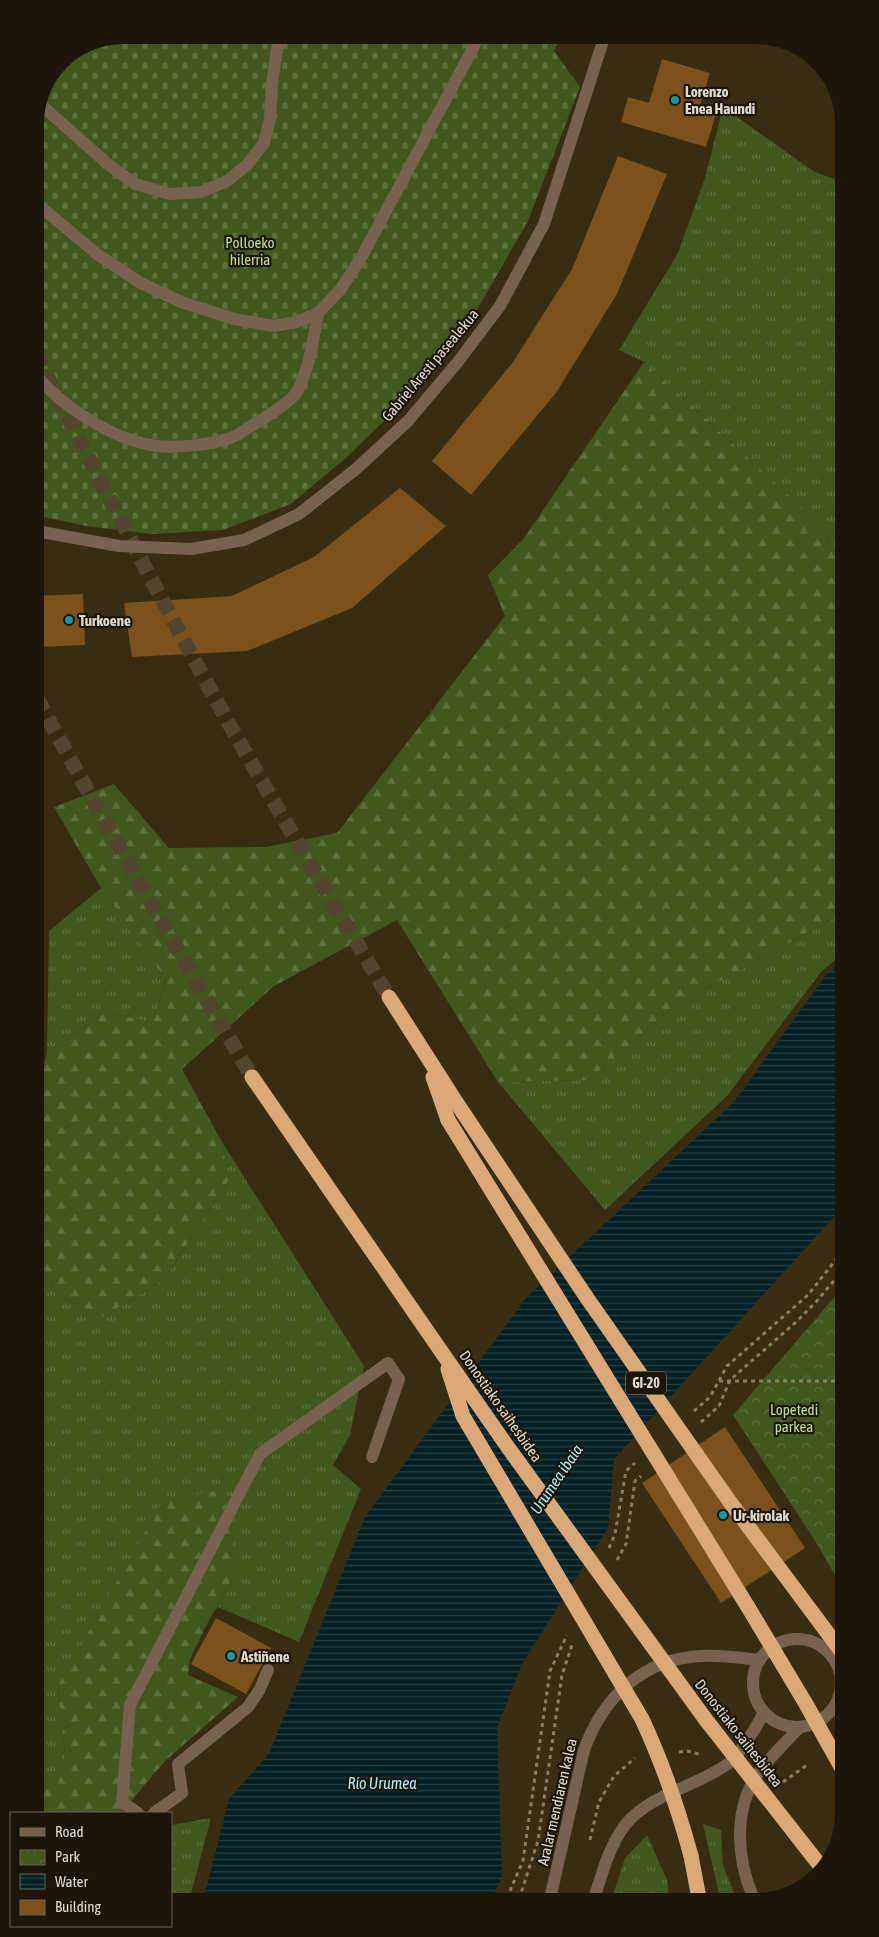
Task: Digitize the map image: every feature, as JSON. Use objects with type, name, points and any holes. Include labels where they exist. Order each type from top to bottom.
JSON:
[{"type":"highway","name":"GI-20","points":[[389,997],[458,1105],[598,1315],[835,1653]]},
{"type":"highway","points":[[426,1056],[448,1120],[748,1607],[835,1756]]},
{"type":"highway","name":"Donostiako saihesbidea","points":[[252,1077],[507,1446],[706,1720],[818,1863]]},
{"type":"highway","points":[[443,1354],[463,1416],[642,1719],[677,1803],[699,1893]]},
{"type":"street","points":[[45,109],[109,165],[135,184],[170,194],[201,192],[227,181],[247,165],[264,143],[270,119],[272,83],[278,44]]},
{"type":"street","points":[[44,210],[96,254],[139,282],[181,302],[234,319],[273,326],[297,322],[318,313],[340,290],[361,258],[475,44]]},
{"type":"street","name":"Gabriel Aresti pasealekua","points":[[44,532],[118,546],[190,549],[244,540],[299,514],[356,469],[408,421],[457,363],[500,306],[544,224],[602,44]]},
{"type":"street","points":[[44,385],[75,412],[114,432],[151,445],[182,447],[231,438],[295,395],[308,360],[318,313]]},
{"type":"street","points":[[137,1812],[122,1802],[130,1705],[260,1454],[388,1363],[398,1379],[372,1457]]},
{"type":"street","points":[[835,1653],[806,1640],[793,1639],[780,1642],[768,1649],[760,1660],[754,1673],[753,1687],[756,1701],[764,1713],[774,1722],[786,1726],[799,1728],[818,1723],[835,1712]]},
{"type":"street","name":"Aralar mendiaren kalea","points":[[551,1893],[584,1750],[595,1724],[615,1696],[646,1671],[684,1658],[703,1656],[760,1660]]},
{"type":"street","points":[[155,1812],[182,1793],[178,1764],[248,1707],[259,1691],[268,1670]]},
{"type":"street","points":[[596,1893],[609,1851],[626,1825],[648,1804],[705,1778],[731,1762],[754,1731],[764,1713]]},
{"type":"street","points":[[751,1893],[741,1859],[740,1837],[742,1815],[748,1794],[758,1774],[799,1728]]},
{"type":"path","points":[[689,1415],[710,1397],[727,1366],[808,1295],[835,1261]]},
{"type":"path","points":[[698,1425],[719,1406],[730,1380],[795,1323],[835,1279]]},
{"type":"path","points":[[719,1381],[835,1381]]},
{"type":"path","points":[[607,1551],[615,1534],[626,1471],[640,1459]]},
{"type":"path","points":[[613,1568],[626,1544],[636,1481],[642,1475]]},
{"type":"path","points":[[510,1893],[523,1861],[550,1670],[570,1628]]},
{"type":"path","points":[[521,1893],[538,1841],[562,1675],[568,1652],[574,1639]]},
{"type":"green space","name":"Polloeko hilerria","points":[[123,44],[558,44],[554,51],[580,87],[528,221],[471,320],[418,388],[347,457],[291,504],[223,530],[151,534],[86,526],[44,517],[44,118],[46,102],[52,88],[67,67],[79,57],[93,50],[107,45]]},
{"type":"green space","points":[[723,107],[813,171],[835,179],[835,547],[797,503],[644,362],[619,350],[678,253],[705,178]]},
{"type":"green space","points":[[644,362],[797,503],[835,547],[835,918],[676,1005],[589,1080],[498,1082],[397,920],[274,986],[182,1069],[222,1142],[229,1180],[165,1278],[104,1317],[58,1296],[44,1269],[44,1065],[47,1053],[105,1012],[153,1023],[166,979],[101,888],[54,807],[114,784],[169,848],[266,847],[337,833],[505,616],[488,575],[524,538]]},
{"type":"green space","points":[[101,888],[166,978],[153,1023],[105,1012],[47,1053],[49,931]]},
{"type":"green space","points":[[835,918],[835,960],[821,972],[727,1096],[605,1210],[498,1082],[589,1080],[676,1005]]},
{"type":"green space","points":[[222,1142],[364,1366],[350,1435],[333,1465],[361,1489],[299,1642],[218,1607],[236,1568],[58,1686],[66,1764],[44,1785],[44,1269],[58,1296],[104,1317],[165,1278],[229,1180]]},
{"type":"green space","name":"Lopetedi parkea","points":[[835,1296],[835,1575],[814,1539],[733,1415]]},
{"type":"green space","points":[[223,1489],[237,1568],[190,1659],[188,1675],[238,1697],[165,1761],[122,1812],[44,1812],[44,1785],[66,1764],[58,1686],[162,1502]]},
{"type":"green space","points":[[211,1818],[191,1893],[172,1893],[172,1825]]},
{"type":"green space","points":[[703,1824],[721,1830],[723,1865],[734,1893],[719,1893]]},
{"type":"green space","points":[[647,1835],[667,1880],[668,1893],[614,1893],[625,1858]]},
{"type":"water","name":"Río Urumea","points":[[835,968],[835,1216],[614,1459],[608,1528],[522,1664],[497,1727],[502,1876],[495,1893],[205,1893],[229,1799],[269,1754],[365,1517],[526,1298],[735,1101],[826,975]]},
{"type":"building","name":"Lorenzo Enea Haundi","points":[[662,59],[710,73],[699,109],[716,114],[706,147],[621,122],[628,97],[649,103]]},
{"type":"building","points":[[618,156],[667,174],[617,294],[556,393],[471,495],[432,461],[513,362],[572,269]]},
{"type":"building","points":[[400,488],[446,526],[352,608],[247,651],[132,657],[124,603],[232,596],[314,557]]},
{"type":"building","name":"Turkoene","points":[[83,594],[85,645],[44,647],[44,596]]},
{"type":"building","name":"Ur-kirolak","points":[[725,1427],[805,1548],[721,1603],[642,1483]]},
{"type":"building","name":"Astiñene","points":[[216,1618],[271,1648],[246,1694],[191,1664]]},
{"type":"tunnel","points":[[44,370],[132,543],[232,729],[389,997]]},
{"type":"tunnel","points":[[44,711],[252,1077]]},
{"type":"place","name":"Lorenzo Enea Haundi","points":[[675,100]]},
{"type":"place","name":"Turkoene","points":[[69,620]]},
{"type":"place","name":"Ur-kirolak","points":[[723,1515]]},
{"type":"place","name":"Astiñene","points":[[231,1656]]},
{"type":"water label","name":"Urumea ibaia","points":[[556,1479]]}]
